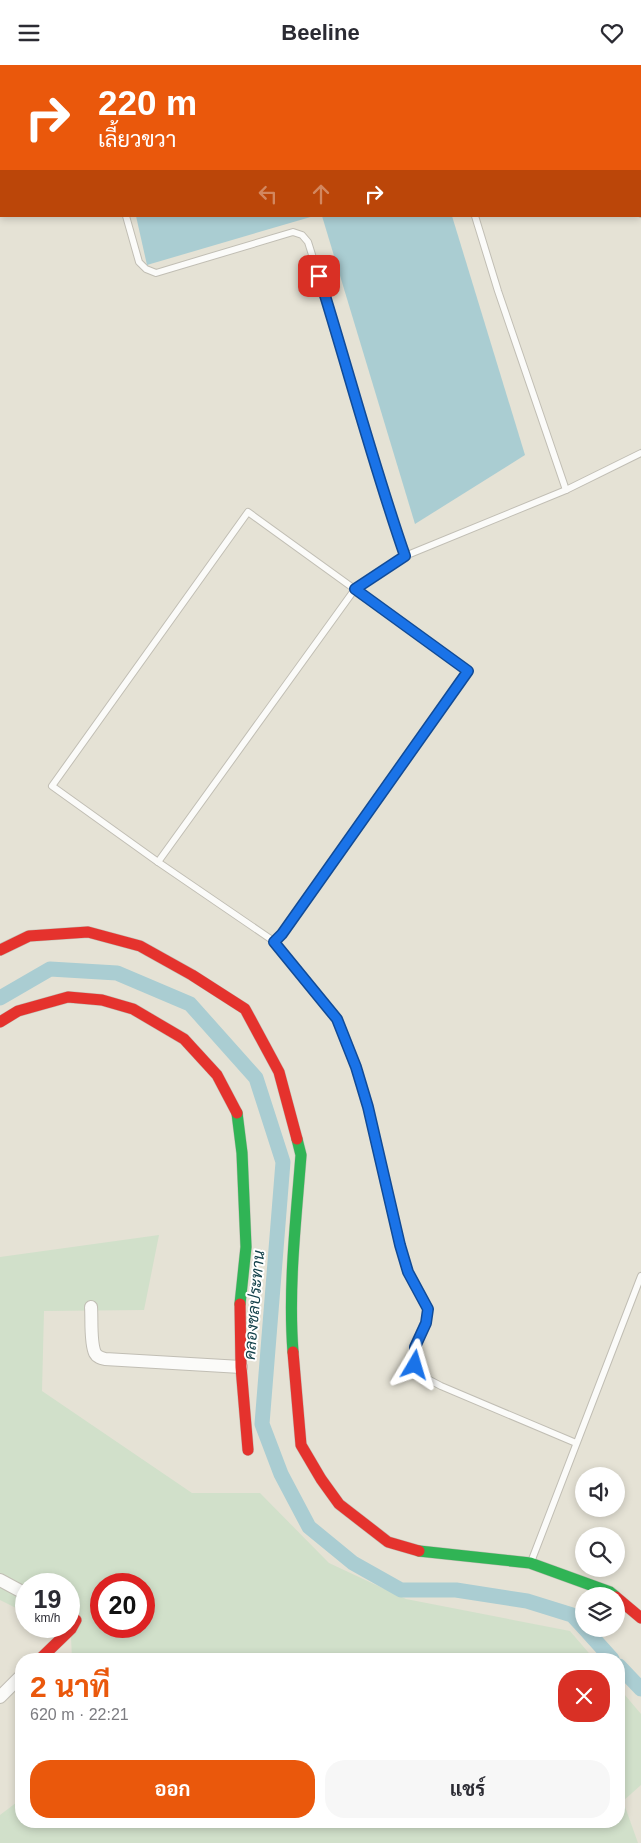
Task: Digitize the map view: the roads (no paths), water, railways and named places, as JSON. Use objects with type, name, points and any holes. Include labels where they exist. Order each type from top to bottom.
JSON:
[{"type":"street","points":[[0,950],[29,936],[88,932],[140,946],[192,975],[245,1009],[279,1072],[301,1155],[291,1328],[301,1445],[321,1479],[339,1504],[388,1542],[426,1553],[530,1563],[596,1587]]},
{"type":"street","points":[[0,1022],[18,1011],[68,997],[102,1000],[133,1009],[184,1039],[217,1075],[236,1110],[242,1153],[246,1247],[240,1302],[242,1367],[248,1450]]},
{"type":"street","points":[[91,1307],[93,1346],[94,1353],[98,1357],[105,1359],[242,1367]]},
{"type":"street","points":[[1,1581],[15,1588]]},
{"type":"street","points":[[625,1605],[641,1618]]},
{"type":"street","points":[[46,1653],[62,1638]]},
{"type":"street","points":[[0,1697],[15,1682]]},
{"type":"lane","points":[[126,217],[139,263],[146,269],[156,273],[293,232],[302,235],[308,242],[380,485],[405,556]]},
{"type":"lane","points":[[475,217],[498,291],[566,490]]},
{"type":"lane","points":[[158,862],[355,589],[405,556],[566,490],[641,453]]},
{"type":"lane","points":[[274,942],[282,934],[468,671],[248,512],[52,785],[158,862],[274,942],[337,1019],[356,1067],[368,1107],[408,1272],[428,1309],[426,1323],[415,1347],[415,1365],[422,1376],[440,1386],[576,1443]]},
{"type":"lane","points":[[530,1563],[641,1276]]},
{"type":"water","points":[[136,217],[311,217],[147,265]]},
{"type":"water","points":[[322,217],[452,217],[525,455],[415,524]]},
{"type":"waterway","name":"คลองชลประทาน","points":[[0,998],[50,969],[117,973],[190,1004],[256,1078],[283,1162],[262,1424],[281,1474],[309,1527],[353,1563],[401,1590],[456,1590],[527,1601],[572,1615],[575,1618]]},
{"type":"waterway","name":"คลองชลประทาน","points":[[592,1637],[607,1653]]},
{"type":"waterway","name":"คลองชลประทาน","points":[[625,1672],[641,1689]]}]
